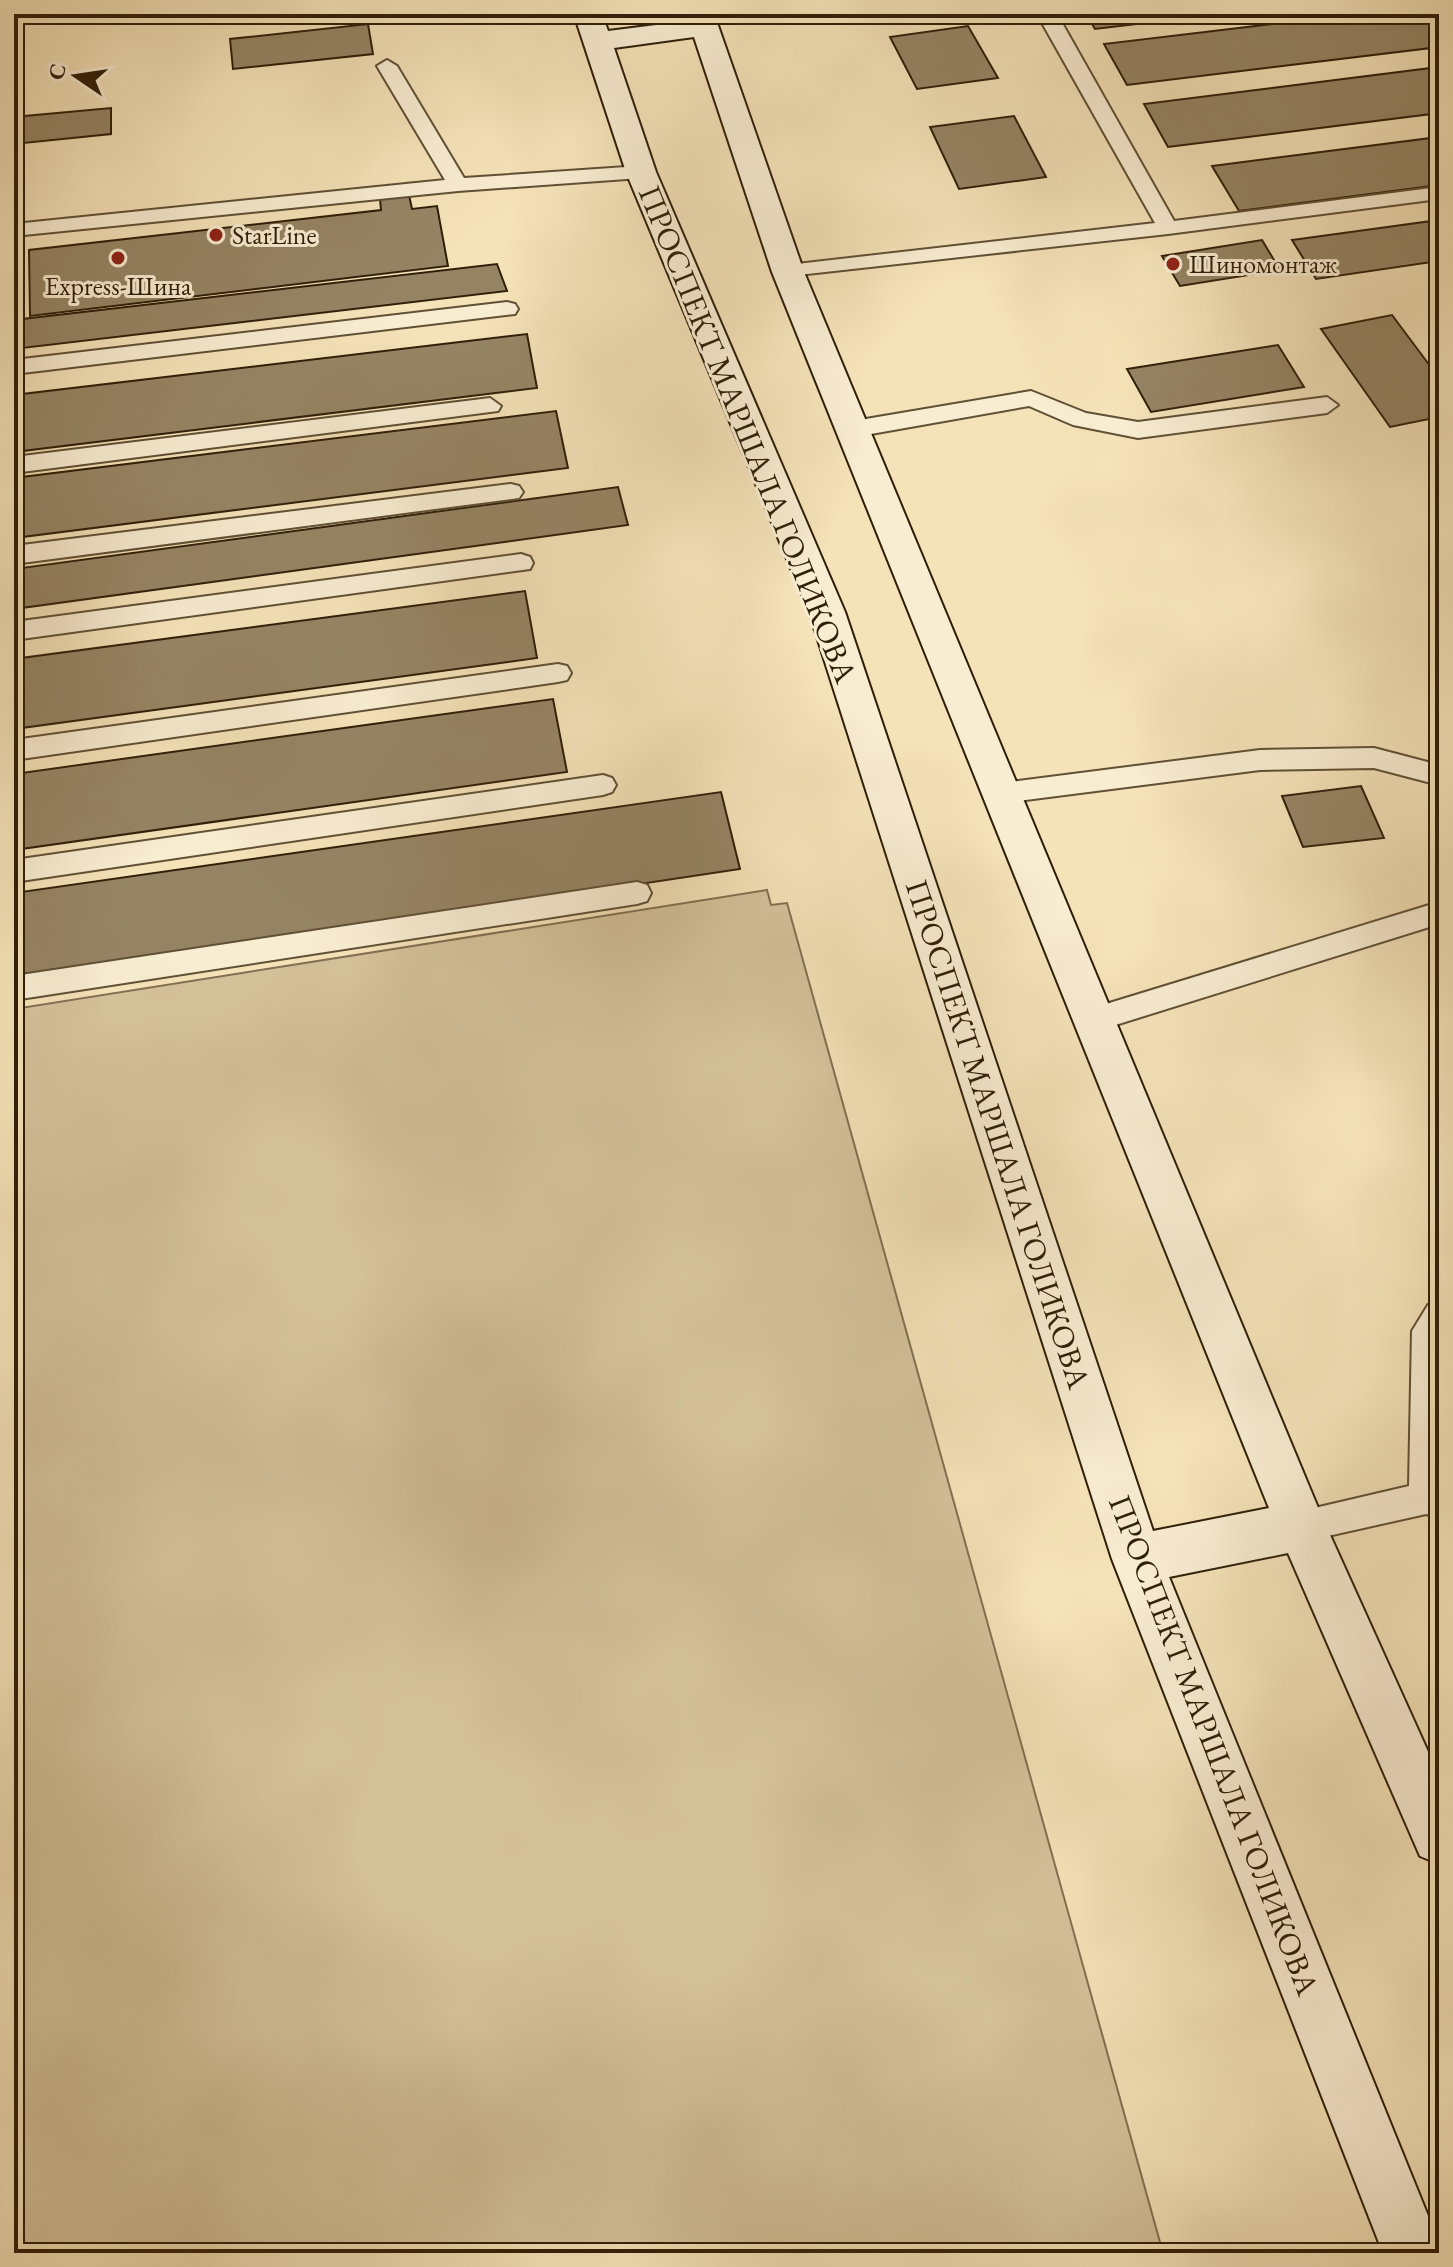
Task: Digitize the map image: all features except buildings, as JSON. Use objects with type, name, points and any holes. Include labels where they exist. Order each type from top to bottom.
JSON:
[{"type":"main road","points":[[593,27],[702,21],[788,272],[1301,1526],[1439,1837]]},
{"type":"main road","name":"ПРОСПЕКТ МАРШАЛА ГОЛИКОВА","points":[[593,27],[641,172],[827,612],[1137,1559],[1413,2253]]},
{"type":"main road","points":[[1137,1559],[1301,1526]]},
{"type":"lane","points":[[1047,14],[1168,228]]},
{"type":"lane","points":[[387,66],[458,185]]},
{"type":"lane","points":[[14,230],[458,185],[641,172]]},
{"type":"lane","points":[[788,272],[1439,193]]},
{"type":"lane","points":[[14,367],[507,309]]},
{"type":"lane","points":[[854,429],[1031,398],[1081,420],[1138,430],[1327,405]]},
{"type":"lane","points":[[14,465],[490,406]]},
{"type":"lane","points":[[14,555],[511,492]]},
{"type":"lane","points":[[14,631],[521,563]]},
{"type":"lane","points":[[14,750],[558,673]]},
{"type":"lane","points":[[1003,793],[1260,760],[1374,758],[1439,775]]},
{"type":"lane","points":[[14,871],[603,785]]},
{"type":"lane","points":[[14,988],[637,893]]},
{"type":"lane","points":[[1093,1020],[1439,913]]},
{"type":"lane","points":[[1301,1526],[1432,1500],[1428,1331],[1439,1315]]},
{"type":"shaded area","points":[[767,890],[771,905],[787,903],[1163,2253],[14,2253],[14,1009]]},
{"type":"place","name":"StarLine","points":[[216,235]]},
{"type":"place","name":"Express-Шина","points":[[118,258]]},
{"type":"place","name":"Шиномонтаж","points":[[1173,264]]}]
